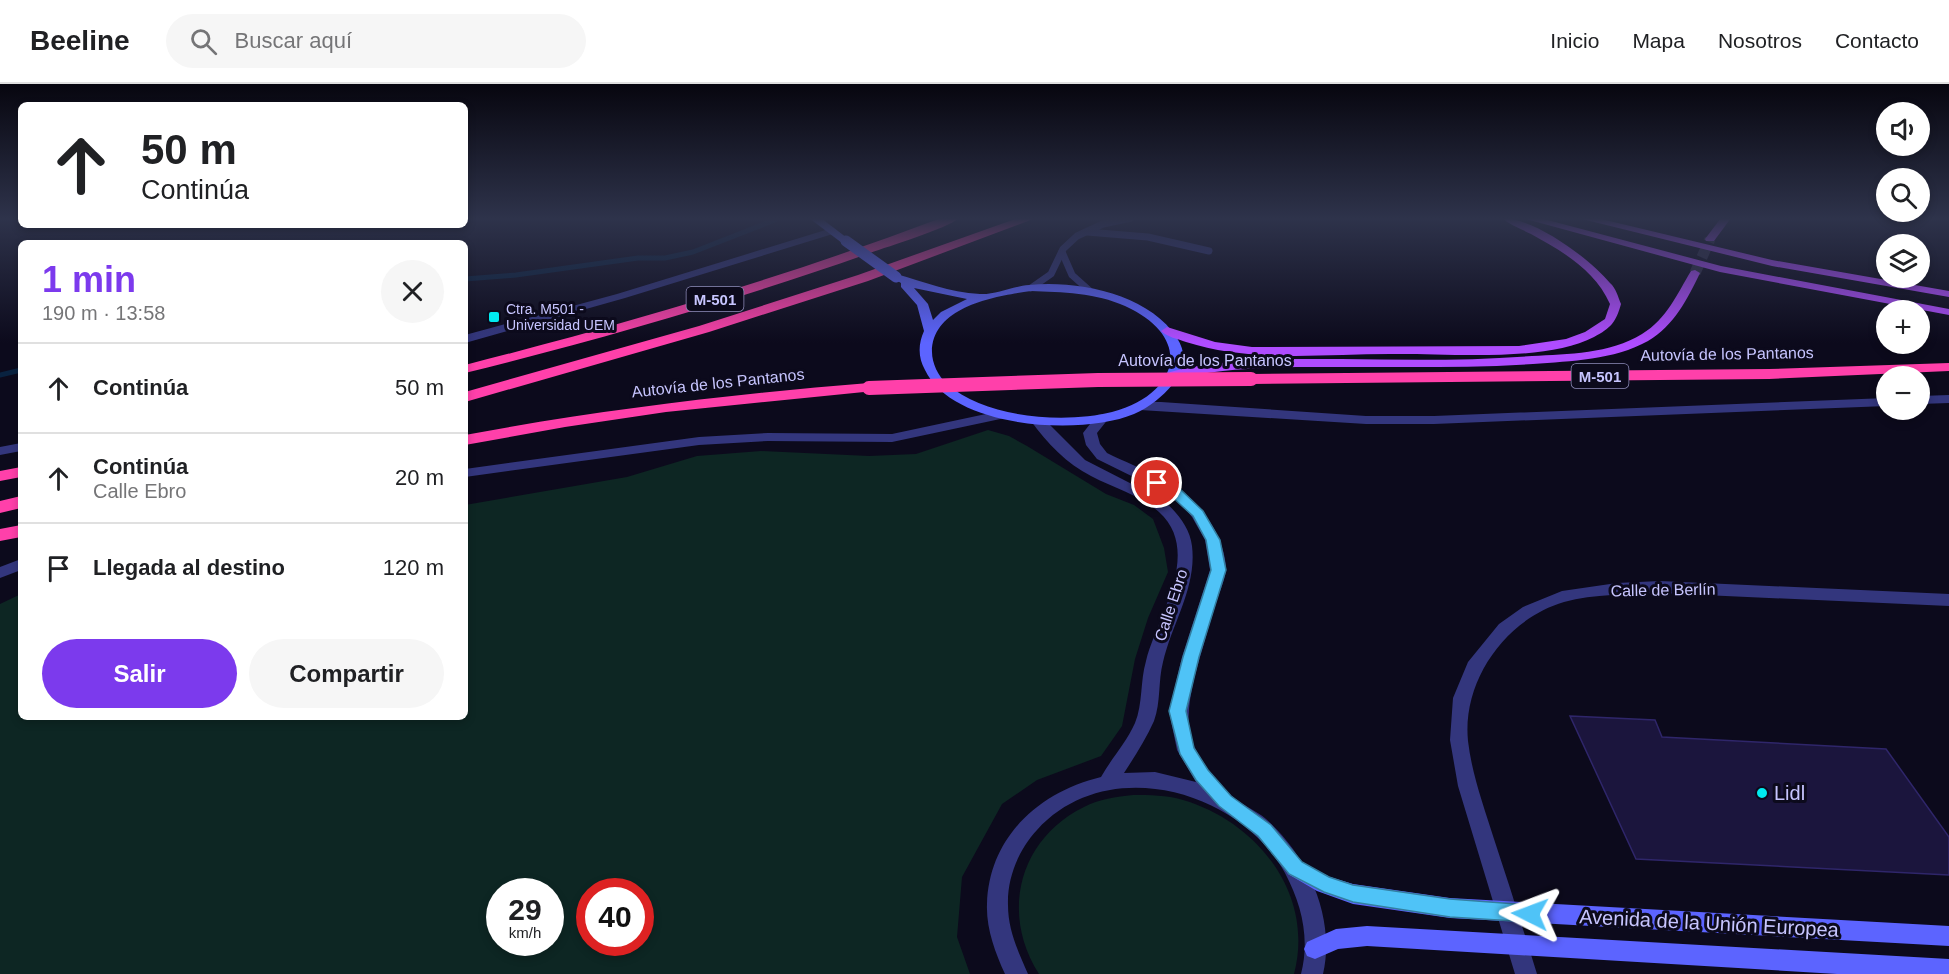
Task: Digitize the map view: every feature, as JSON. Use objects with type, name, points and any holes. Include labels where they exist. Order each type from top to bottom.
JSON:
[{"type":"highway","name":"M-501","points":[[468,368],[670,313],[840,260]]},
{"type":"highway","points":[[468,397],[726,322],[914,260]]},
{"type":"highway","name":"Autovía de los Pantanos","points":[[468,439],[599,416],[754,396],[869,388],[1087,380],[1769,374],[1949,367]]},
{"type":"highway","points":[[0,476],[18,473]]},
{"type":"highway","points":[[0,507],[18,503]]},
{"type":"highway","points":[[0,536],[18,532]]},
{"type":"main road","points":[[1167,331],[1211,346],[1262,351],[1495,350],[1550,346],[1589,336],[1609,322],[1615,309],[1612,294],[1602,279],[1583,260]]},
{"type":"main road","points":[[1684,260],[1720,269],[1949,312]]},
{"type":"main road","points":[[1757,260],[1949,294]]},
{"type":"main road","points":[[1772,263],[1876,275]]},
{"type":"main road","points":[[1174,375],[1209,367],[1248,363],[1506,362],[1580,356],[1627,345],[1646,337],[1667,320],[1695,273]]},
{"type":"main road","points":[[1930,282],[1949,282]]},
{"type":"street","points":[[468,338],[739,260]]},
{"type":"street","points":[[872,260],[896,277],[917,287],[981,297]]},
{"type":"street","points":[[896,277],[922,304],[930,331]]},
{"type":"street","points":[[1140,406],[1164,389],[1174,375],[1177,361],[1176,346],[1167,331],[1143,311],[1090,292],[1031,288],[981,297],[951,312],[930,331],[924,349],[929,368],[943,387],[967,403],[1000,415],[1038,421],[1070,422],[1102,418],[1140,406],[1171,406],[1365,420],[1434,420],[1876,402]]},
{"type":"street","points":[[1930,400],[1949,399]]},
{"type":"street","points":[[468,472],[699,441],[768,437],[892,438],[1000,415]]},
{"type":"street","points":[[1102,418],[1090,434],[1092,445],[1102,456],[1175,492],[1198,514],[1213,540],[1218,570],[1191,657],[1178,711],[1186,750],[1202,775],[1225,801],[1265,830],[1295,868],[1314,913],[1316,961],[1312,974]]},
{"type":"street","name":"Calle Ebro","points":[[1038,421],[1064,451],[1085,467],[1147,496],[1167,511],[1181,531],[1186,547],[1185,574],[1158,648],[1149,687],[1148,712],[1135,743],[1108,781]]},
{"type":"street","points":[[0,452],[18,448]]},
{"type":"street","points":[[0,562],[18,559]]},
{"type":"street","points":[[0,573],[18,565]]},
{"type":"street","name":"Calle de Berlín","points":[[1526,974],[1468,786],[1459,740],[1462,698],[1474,667],[1505,628],[1529,611],[1562,597],[1617,589],[1660,587],[1949,600]]},
{"type":"street","points":[[1017,974],[1005,952],[997,903],[1006,858],[1030,821],[1065,795],[1108,781],[1147,778],[1187,785],[1225,801]]},
{"type":"street","name":"Avenida de la Unión Europea","points":[[1295,868],[1324,884],[1353,894],[1450,908],[1949,936]]},
{"type":"street","name":"Avenida de la Unión Europea","points":[[1316,949],[1336,939],[1368,936],[1949,970]]},
{"type":"lane","points":[[1031,288],[1048,279],[1057,260]]},
{"type":"lane","points":[[1064,260],[1066,269],[1076,282],[1090,292]]},
{"type":"green space","points":[[988,430],[1009,436],[1106,494],[1134,505],[1153,519],[1164,548],[1168,572],[1148,618],[1135,659],[1122,726],[1101,756],[1037,780],[1002,804],[962,877],[957,937],[970,974],[0,974],[0,604],[18,595],[18,720],[468,720],[468,504],[627,477],[697,456],[761,451],[869,456],[916,454]]},
{"type":"green space","points":[[1133,795],[1183,800],[1235,825],[1257,844],[1274,866],[1288,890],[1296,917],[1298,945],[1294,974],[1039,974],[1027,951],[1020,927],[1019,903],[1022,880],[1031,858],[1044,838],[1062,821],[1084,807],[1102,800]]},
{"type":"building","name":"Lidl","points":[[1570,716],[1655,720],[1662,737],[1886,749],[1949,837],[1949,875],[1636,859]]},
{"type":"waterway","points":[[468,279],[516,275],[627,260]]},
{"type":"waterway","points":[[0,375],[18,371]]},
{"type":"tunnel","points":[[1695,273],[1701,260]]},
{"type":"place","name":"Ctra. M501 - Universidad UEM","points":[[494,317]]},
{"type":"place","name":"Lidl","points":[[1762,793]]},
{"type":"route","points":[[1157,483],[1175,492],[1198,514],[1213,540],[1218,570],[1191,657],[1178,711],[1186,750],[1202,775],[1225,801],[1265,830],[1295,868],[1324,884],[1353,894],[1450,908],[1530,914]]}]
